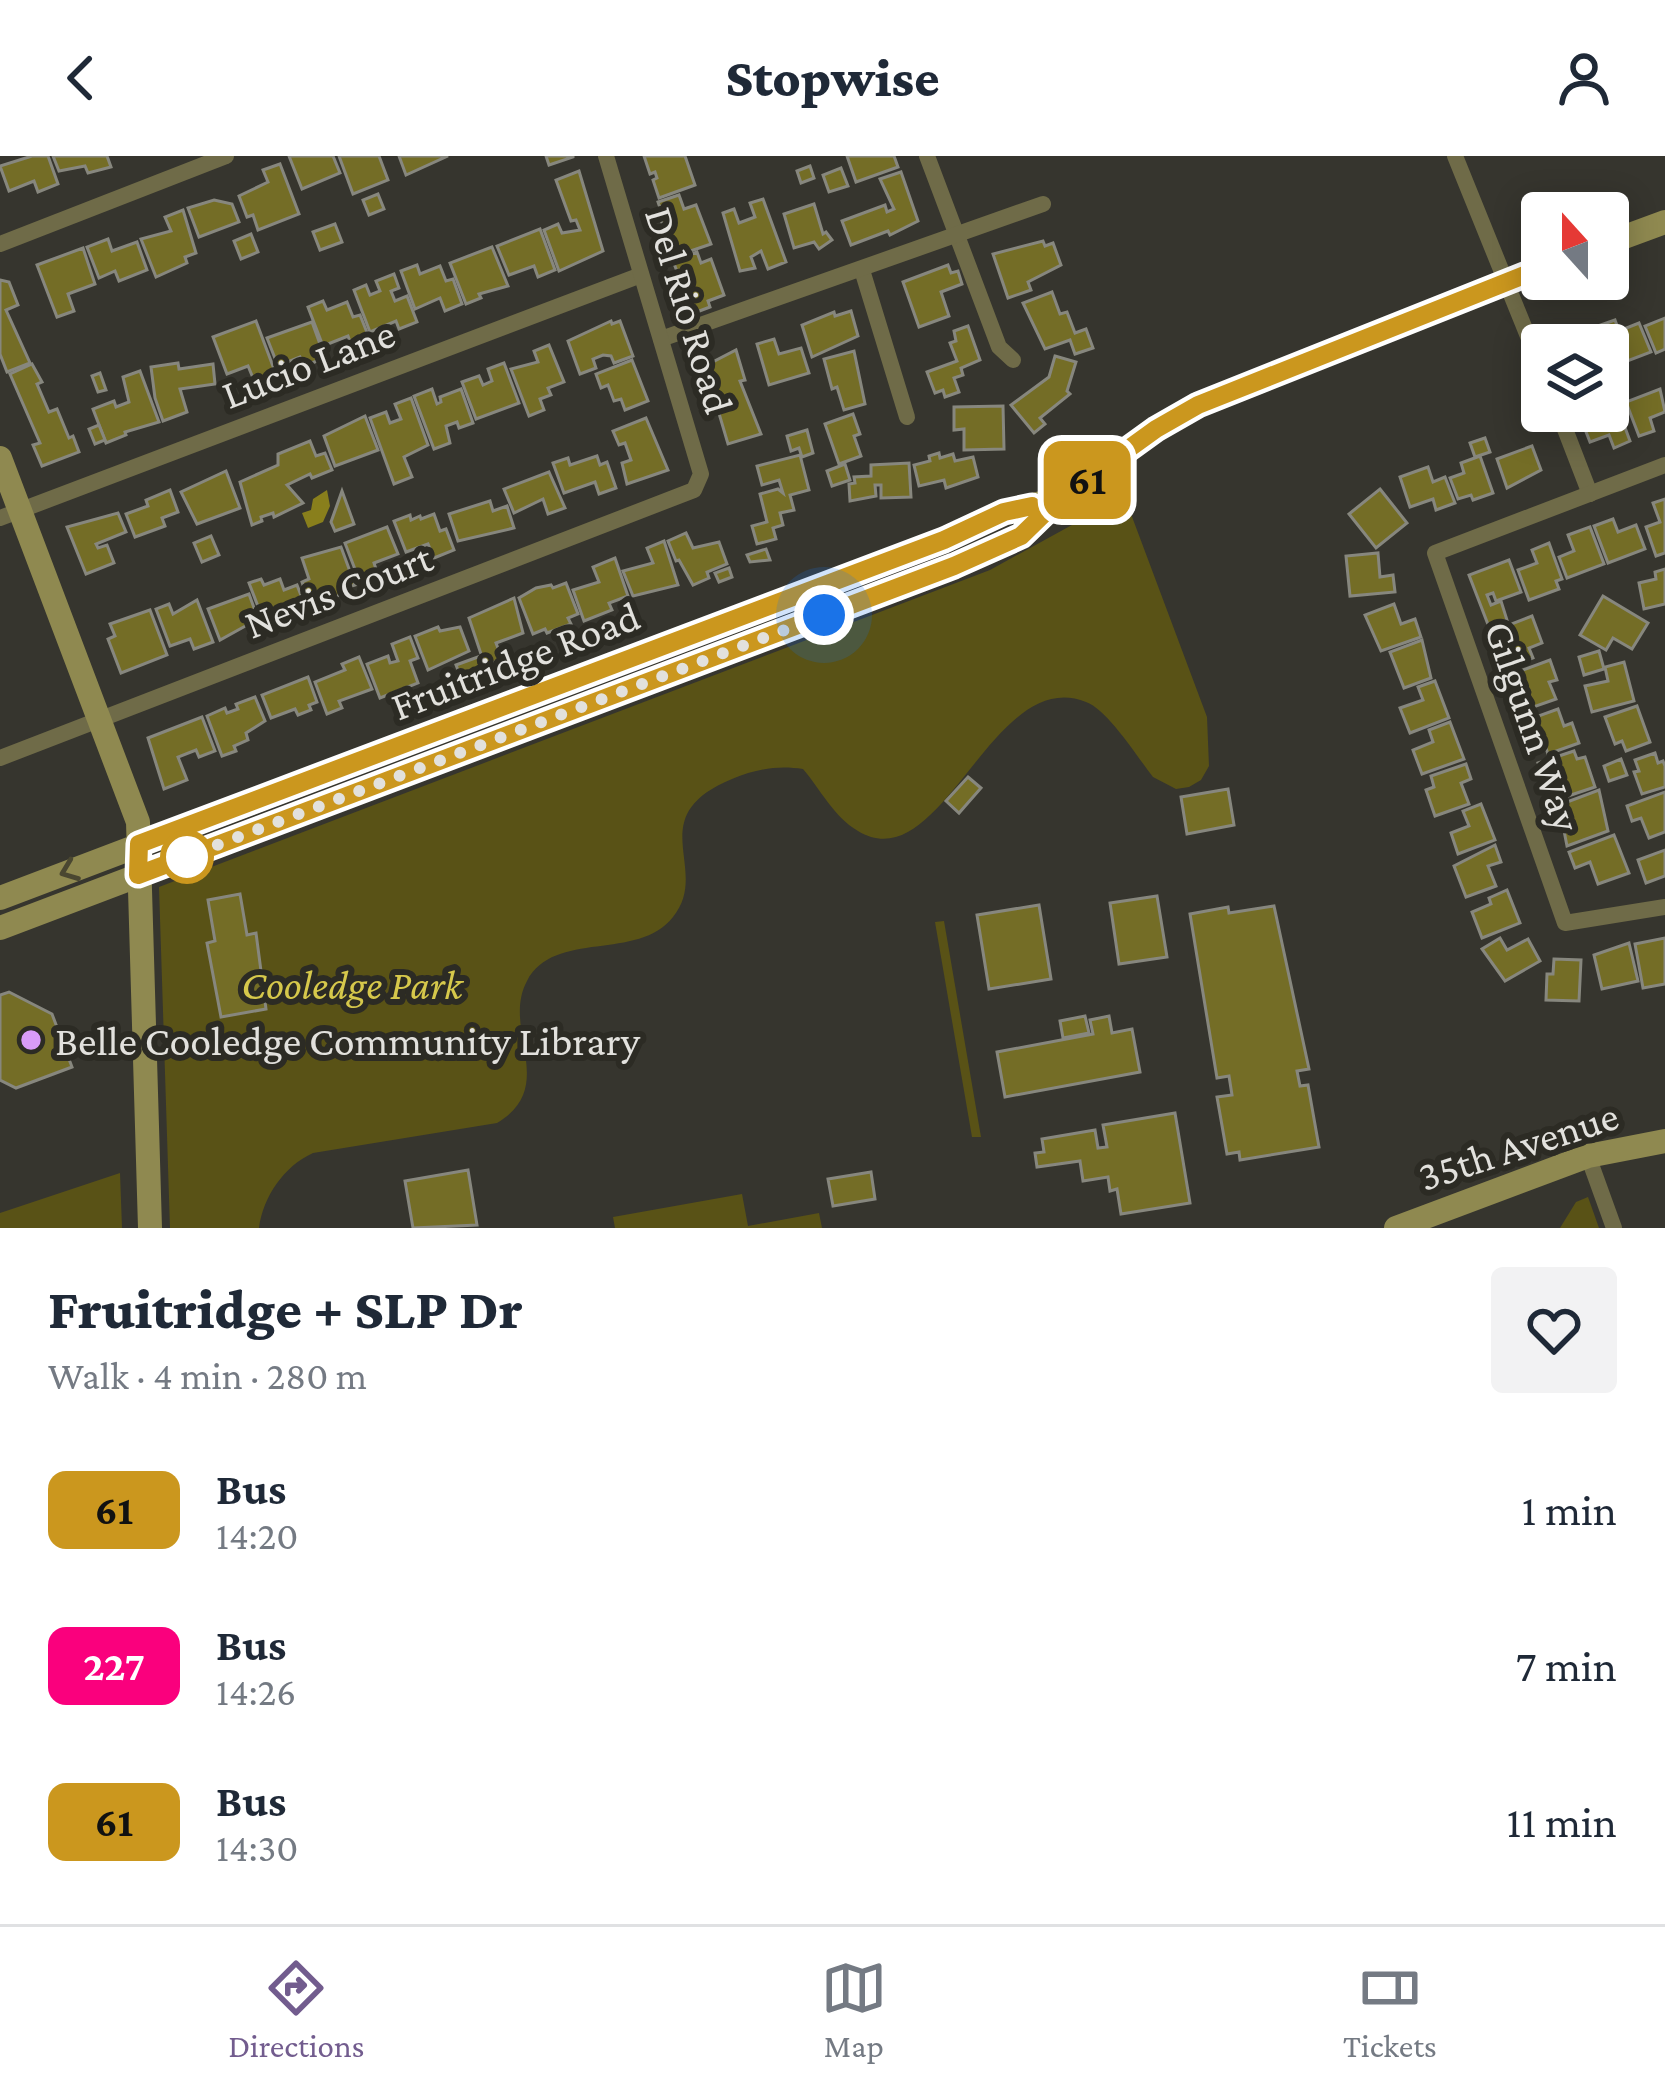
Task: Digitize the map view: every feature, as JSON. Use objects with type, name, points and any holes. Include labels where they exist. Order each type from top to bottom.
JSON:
[{"type":"main road","points":[[1629,235],[1665,221]]},
{"type":"main road","name":"Fruitridge Road","points":[[0,928],[954,566],[1021,536],[1059,499],[1156,429],[1217,396],[1521,276]]},
{"type":"main road","points":[[0,458],[10,514],[100,720],[138,822],[150,1228]]},
{"type":"main road","name":"Fruitridge Road","points":[[0,898],[944,540],[1004,512],[1059,499]]},
{"type":"main road","name":"35th Avenue","points":[[1396,1228],[1588,1156],[1665,1141]]},
{"type":"street","points":[[0,244],[226,156]]},
{"type":"street","name":"Del Rio Road","points":[[606,156],[700,474],[698,485]]},
{"type":"street","points":[[927,156],[999,346],[1013,360]]},
{"type":"street","points":[[1455,156],[1524,324]]},
{"type":"street","points":[[661,339],[1043,204]]},
{"type":"street","points":[[862,270],[907,417]]},
{"type":"street","name":"Lucio Lane","points":[[10,514],[641,274]]},
{"type":"street","points":[[1566,432],[1590,494],[1665,465]]},
{"type":"street","name":"Nevis Court","points":[[0,758],[680,498],[698,485]]},
{"type":"street","name":"Gilgunn Way","points":[[1590,494],[1435,553],[1565,923],[1665,907]]},
{"type":"street","points":[[1588,1156],[1614,1228]]},
{"type":"green space","name":"Cooledge Park","points":[[1122,490],[1207,717],[1209,766],[1201,780],[1176,789],[1153,777],[1095,707],[1053,699],[1023,713],[916,827],[888,839],[849,825],[803,769],[767,769],[732,779],[705,794],[689,810],[683,827],[686,881],[673,917],[658,931],[639,939],[556,955],[527,981],[520,1018],[527,1074],[524,1092],[515,1108],[497,1123],[313,1153],[277,1184],[259,1228],[170,1228],[159,887],[990,570],[1081,520]]},
{"type":"green space","points":[[944,921],[981,1137],[972,1137],[935,922]]},
{"type":"green space","points":[[120,1173],[122,1228],[0,1228],[0,1213]]},
{"type":"green space","points":[[742,1194],[748,1226],[819,1213],[822,1228],[615,1228],[613,1217]]},
{"type":"green space","points":[[1588,1197],[1599,1228],[1560,1228],[1576,1202]]},
{"type":"shaded area","points":[[327,490],[330,506],[323,522],[308,528],[302,513],[311,510],[313,499]]},
{"type":"building","points":[[48,156],[58,184],[38,192],[34,181],[9,191],[0,166]]},
{"type":"building","points":[[53,156],[107,156],[111,167],[88,173],[85,166],[59,171]]},
{"type":"building","points":[[289,156],[333,156],[340,173],[302,189]]},
{"type":"building","points":[[339,156],[379,156],[388,180],[353,194]]},
{"type":"building","points":[[399,156],[448,156],[406,175]]},
{"type":"building","points":[[546,156],[573,156],[573,157],[549,165]]},
{"type":"building","points":[[644,156],[685,156],[695,185],[659,198],[655,172],[650,174]]},
{"type":"building","points":[[847,156],[894,156],[898,167],[856,182]]},
{"type":"building","points":[[280,164],[299,214],[258,230],[239,196],[268,182],[263,170]]},
{"type":"building","points":[[810,166],[814,178],[801,183],[797,171]]},
{"type":"building","points":[[841,168],[848,186],[829,192],[823,175]]},
{"type":"building","points":[[579,171],[603,251],[559,271],[544,230],[558,224],[562,233],[580,230],[576,220],[571,221],[556,180]]},
{"type":"building","points":[[901,172],[918,221],[890,235],[888,231],[851,245],[842,221],[885,205],[887,212],[894,209],[880,179]]},
{"type":"building","points":[[378,194],[384,209],[369,215],[363,200]]},
{"type":"building","points":[[679,195],[684,209],[696,205],[711,244],[676,256],[658,202]]},
{"type":"building","points":[[763,199],[786,262],[768,269],[761,251],[751,257],[755,268],[740,271],[723,213],[734,209],[739,223],[755,217],[750,203]]},
{"type":"building","points":[[214,200],[232,204],[239,222],[199,237],[188,208]]},
{"type":"building","points":[[814,204],[823,234],[832,240],[819,249],[814,242],[794,248],[784,214]]},
{"type":"building","points":[[183,210],[196,253],[185,257],[187,263],[156,277],[141,239],[171,231],[165,217]]},
{"type":"building","points":[[335,224],[342,242],[320,250],[313,232]]},
{"type":"building","points":[[540,229],[555,270],[538,277],[534,266],[509,275],[497,246]]},
{"type":"building","points":[[251,234],[258,252],[241,259],[234,241]]},
{"type":"building","points":[[108,239],[112,251],[137,242],[147,270],[119,281],[115,271],[99,278],[87,247]]},
{"type":"building","points":[[1043,241],[1045,246],[1053,243],[1061,265],[1028,282],[1031,290],[1008,298],[993,254]]},
{"type":"building","points":[[492,247],[508,286],[479,294],[481,298],[466,304],[450,263]]},
{"type":"building","points":[[83,248],[95,284],[68,294],[74,311],[57,317],[37,265]]},
{"type":"building","points":[[697,252],[701,263],[711,259],[724,295],[694,313],[687,309],[680,289],[690,286],[687,277],[680,279],[673,261]]},
{"type":"building","points":[[417,265],[420,274],[440,266],[446,281],[453,279],[462,304],[445,311],[440,298],[415,309],[401,271]]},
{"type":"building","points":[[948,265],[951,273],[958,271],[962,284],[941,292],[949,316],[919,327],[903,282]]},
{"type":"building","points":[[394,274],[399,288],[391,291],[395,301],[407,296],[417,322],[399,329],[396,321],[370,332],[354,290],[366,285],[370,295],[380,291],[376,281]]},
{"type":"building","points":[[0,280],[9,282],[18,305],[6,310],[30,363],[7,372],[0,354]]},
{"type":"building","points":[[1052,292],[1060,314],[1067,312],[1075,333],[1086,329],[1093,348],[1075,354],[1070,340],[1045,349],[1023,303]]},
{"type":"building","points":[[323,301],[327,310],[347,302],[353,317],[360,315],[370,340],[352,347],[348,336],[323,346],[308,307]]},
{"type":"building","points":[[851,311],[858,336],[812,357],[802,325],[834,312],[835,316]]},
{"type":"building","points":[[1665,318],[1665,349],[1656,353],[1645,326]]},
{"type":"building","points":[[256,321],[277,377],[256,385],[248,366],[227,374],[213,337]]},
{"type":"building","points":[[620,321],[633,356],[614,363],[611,356],[603,355],[593,359],[596,368],[580,374],[568,341]]},
{"type":"building","points":[[312,322],[325,358],[304,366],[300,357],[278,366],[267,338]]},
{"type":"building","points":[[1639,323],[1651,352],[1629,360],[1629,327]]},
{"type":"building","points":[[968,326],[980,360],[961,368],[963,375],[954,378],[959,392],[945,397],[943,390],[935,393],[927,372],[957,361],[950,343],[956,341],[954,331]]},
{"type":"building","points":[[774,339],[779,354],[801,348],[809,373],[769,385],[757,344]]},
{"type":"building","points":[[549,345],[564,382],[548,388],[551,395],[540,399],[544,410],[529,416],[511,369],[538,362],[534,351]]},
{"type":"building","points":[[736,350],[745,380],[740,381],[761,434],[728,444],[705,366]]},
{"type":"building","points":[[854,351],[865,404],[844,410],[824,359]]},
{"type":"building","points":[[1055,356],[1076,362],[1070,394],[1040,418],[1045,424],[1034,433],[1011,405],[1049,377]]},
{"type":"building","points":[[632,360],[648,401],[625,410],[621,399],[614,401],[608,385],[601,388],[596,374]]},
{"type":"building","points":[[178,363],[179,369],[213,364],[215,384],[180,389],[187,412],[163,421],[151,367]]},
{"type":"building","points":[[504,363],[519,403],[476,419],[462,382],[479,376],[483,385],[492,381],[488,369]]},
{"type":"building","points":[[32,364],[49,412],[57,409],[79,452],[42,466],[33,445],[40,443],[10,374]]},
{"type":"building","points":[[140,371],[159,422],[106,443],[93,409],[114,401],[116,407],[129,402],[123,377]]},
{"type":"building","points":[[100,373],[106,390],[98,392],[92,376]]},
{"type":"building","points":[[432,389],[437,404],[440,397],[461,389],[473,423],[446,426],[450,443],[434,449],[414,396]]},
{"type":"building","points":[[1660,389],[1665,412],[1650,418],[1654,431],[1639,436],[1629,401]]},
{"type":"building","points":[[411,398],[428,445],[404,457],[412,477],[394,484],[370,418],[386,412],[390,423],[401,419],[395,404]]},
{"type":"building","points":[[1003,406],[1004,449],[964,450],[964,429],[954,430],[954,407]]},
{"type":"building","points":[[853,414],[861,456],[839,464],[825,424]]},
{"type":"building","points":[[365,416],[378,450],[335,466],[324,436]]},
{"type":"building","points":[[646,418],[668,470],[627,484],[622,463],[631,460],[625,443],[619,445],[613,431]]},
{"type":"building","points":[[99,425],[105,440],[95,444],[89,429]]},
{"type":"building","points":[[807,430],[813,453],[802,457],[799,448],[791,451],[787,436]]},
{"type":"building","points":[[1586,432],[1627,432],[1630,441],[1614,448],[1609,435],[1590,442]]},
{"type":"building","points":[[1485,438],[1490,452],[1475,457],[1470,443]]},
{"type":"building","points":[[310,441],[316,456],[325,453],[332,470],[287,485],[303,503],[274,517],[273,513],[261,517],[262,521],[252,525],[240,482],[278,465],[278,454]]},
{"type":"building","points":[[1532,446],[1541,470],[1507,488],[1497,459]]},
{"type":"building","points":[[939,453],[940,458],[953,454],[955,461],[973,457],[978,477],[946,488],[944,480],[919,486],[914,465]]},
{"type":"building","points":[[800,455],[809,490],[790,495],[794,510],[780,513],[783,525],[773,528],[776,539],[757,544],[752,526],[767,522],[760,494],[778,489],[783,493],[779,480],[762,485],[757,466]]},
{"type":"building","points":[[597,456],[600,465],[607,462],[616,488],[599,494],[595,482],[564,493],[553,463],[568,458],[570,465]]},
{"type":"building","points":[[1480,456],[1493,493],[1458,499],[1450,478],[1464,473],[1461,463]]},
{"type":"building","points":[[909,463],[911,497],[881,498],[881,485],[875,485],[876,496],[850,501],[849,484],[855,483],[854,477],[871,476],[871,465]]},
{"type":"building","points":[[845,464],[850,480],[832,486],[827,471]]},
{"type":"building","points":[[1428,467],[1433,482],[1445,477],[1455,503],[1436,510],[1433,499],[1410,507],[1400,477]]},
{"type":"building","points":[[226,471],[240,508],[197,524],[181,492]]},
{"type":"building","points":[[549,472],[565,508],[548,514],[543,499],[514,513],[504,489]]},
{"type":"building","points":[[1380,489],[1407,523],[1376,548],[1349,514]]},
{"type":"building","points":[[170,490],[178,512],[162,518],[165,526],[135,537],[126,514]]},
{"type":"building","points":[[342,491],[354,524],[335,531],[331,522]]},
{"type":"building","points":[[1665,499],[1665,553],[1656,556],[1646,527],[1660,522],[1653,503]]},
{"type":"building","points":[[490,501],[493,511],[507,506],[514,528],[458,541],[449,514]]},
{"type":"building","points":[[118,513],[126,532],[96,544],[98,548],[107,545],[114,563],[86,574],[67,527]]},
{"type":"building","points":[[434,514],[454,550],[434,558],[428,544],[406,552],[394,521]]},
{"type":"building","points":[[1613,519],[1618,532],[1636,525],[1645,549],[1608,563],[1594,526]]},
{"type":"building","points":[[387,527],[398,554],[374,563],[379,578],[361,585],[345,543]]},
{"type":"building","points":[[1590,527],[1604,564],[1567,578],[1559,557],[1574,551],[1568,535]]},
{"type":"building","points":[[686,533],[693,548],[719,542],[727,564],[707,572],[709,578],[693,585],[668,541]]},
{"type":"building","points":[[211,536],[219,555],[202,562],[194,543]]},
{"type":"building","points":[[664,541],[678,585],[633,596],[623,571],[653,563],[647,548]]},
{"type":"building","points":[[1549,543],[1562,579],[1556,581],[1559,589],[1529,600],[1518,570],[1537,563],[1532,550]]},
{"type":"building","points":[[341,547],[355,585],[310,606],[302,582],[309,579],[302,558]]},
{"type":"building","points":[[766,549],[770,560],[750,562],[747,555]]},
{"type":"building","points":[[1378,553],[1380,577],[1393,575],[1395,592],[1350,596],[1346,556]]},
{"type":"building","points":[[615,558],[628,596],[609,603],[612,610],[584,621],[573,590],[599,582],[593,567]]},
{"type":"building","points":[[1509,560],[1521,592],[1496,601],[1493,593],[1487,595],[1491,605],[1501,601],[1507,620],[1489,627],[1469,575]]},
{"type":"building","points":[[729,568],[732,577],[719,582],[715,573]]},
{"type":"building","points":[[1665,569],[1665,604],[1644,609],[1639,583],[1656,579],[1655,572]]},
{"type":"building","points":[[261,579],[264,585],[280,579],[284,590],[297,585],[305,606],[264,622],[249,583]]},
{"type":"building","points":[[566,583],[578,614],[568,618],[571,624],[533,634],[519,598],[536,588]]},
{"type":"building","points":[[249,594],[258,619],[220,640],[208,609]]},
{"type":"building","points":[[1603,596],[1648,623],[1632,649],[1613,638],[1606,650],[1580,635]]},
{"type":"building","points":[[514,598],[523,633],[496,643],[502,659],[485,666],[469,618]]},
{"type":"building","points":[[197,600],[213,642],[194,649],[190,639],[170,646],[156,609],[169,604],[173,614]]},
{"type":"building","points":[[1394,604],[1401,624],[1415,619],[1421,637],[1381,651],[1365,615]]},
{"type":"building","points":[[150,610],[167,655],[121,673],[108,639],[115,636],[110,624]]},
{"type":"building","points":[[1532,616],[1542,643],[1529,648],[1533,658],[1504,669],[1497,651],[1508,647],[1501,628]]},
{"type":"building","points":[[438,627],[440,631],[460,627],[469,651],[428,670],[415,636]]},
{"type":"building","points":[[410,637],[418,658],[410,661],[418,683],[380,698],[367,664],[388,656],[390,663],[398,661],[392,644]]},
{"type":"building","points":[[1422,640],[1431,678],[1404,688],[1390,652]]},
{"type":"building","points":[[1599,651],[1604,669],[1584,675],[1579,657]]},
{"type":"building","points":[[359,657],[372,689],[339,701],[342,708],[327,714],[315,682],[345,670],[342,664]]},
{"type":"building","points":[[478,657],[485,675],[463,683],[456,665]]},
{"type":"building","points":[[1550,660],[1557,680],[1549,682],[1556,699],[1519,712],[1514,696],[1527,691],[1520,671]]},
{"type":"building","points":[[1624,662],[1634,701],[1592,712],[1585,686],[1608,681],[1605,667]]},
{"type":"building","points":[[308,677],[317,702],[309,705],[311,710],[298,715],[295,709],[271,718],[262,695]]},
{"type":"building","points":[[1435,681],[1449,718],[1410,733],[1400,708],[1423,700],[1418,687]]},
{"type":"building","points":[[255,697],[265,721],[246,733],[248,740],[234,746],[236,751],[222,756],[207,716],[225,708],[227,713],[238,709],[236,704]]},
{"type":"building","points":[[1637,706],[1650,742],[1626,751],[1622,741],[1615,744],[1605,717]]},
{"type":"building","points":[[1558,709],[1564,726],[1572,723],[1579,743],[1548,754],[1541,733],[1528,738],[1522,722]]},
{"type":"building","points":[[202,717],[215,751],[199,757],[196,750],[178,757],[187,780],[164,789],[148,738]]},
{"type":"building","points":[[1450,722],[1464,759],[1422,774],[1413,750],[1433,742],[1429,730]]},
{"type":"building","points":[[1574,751],[1577,759],[1585,757],[1595,787],[1565,797],[1557,776],[1544,780],[1538,763]]},
{"type":"building","points":[[1655,753],[1658,763],[1663,761],[1665,766],[1665,787],[1642,794],[1635,760]]},
{"type":"building","points":[[1621,759],[1627,775],[1609,781],[1604,766]]},
{"type":"building","points":[[1466,764],[1471,779],[1461,783],[1469,804],[1435,816],[1426,790],[1434,787],[1431,776]]},
{"type":"building","points":[[968,777],[981,788],[959,813],[946,801]]},
{"type":"building","points":[[1228,789],[1234,825],[1187,834],[1181,797]]},
{"type":"building","points":[[1599,790],[1608,831],[1567,846],[1559,805]]},
{"type":"building","points":[[1665,792],[1665,832],[1649,838],[1641,818],[1632,821],[1627,806]]},
{"type":"building","points":[[1481,804],[1495,840],[1458,854],[1451,833],[1469,826],[1463,811]]},
{"type":"building","points":[[1614,835],[1629,873],[1598,884],[1590,862],[1575,868],[1569,852]]},
{"type":"building","points":[[1495,845],[1501,862],[1488,866],[1496,886],[1466,897],[1454,866]]},
{"type":"building","points":[[1665,850],[1665,876],[1646,883],[1638,860]]},
{"type":"building","points":[[1507,890],[1520,923],[1482,938],[1472,912]]},
{"type":"building","points":[[240,894],[247,935],[256,933],[266,1009],[221,1017],[207,943],[215,941],[208,900]]},
{"type":"building","points":[[1157,896],[1167,957],[1119,964],[1110,903]]},
{"type":"building","points":[[1039,905],[1051,979],[989,989],[977,915]]},
{"type":"building","points":[[1274,906],[1309,1069],[1297,1071],[1300,1086],[1308,1085],[1319,1147],[1240,1160],[1239,1152],[1227,1154],[1217,1097],[1232,1095],[1229,1076],[1217,1078],[1190,914]]},
{"type":"building","points":[[1500,938],[1507,950],[1528,939],[1540,961],[1505,981],[1482,949]]},
{"type":"building","points":[[1665,938],[1665,984],[1643,988],[1635,944]]},
{"type":"building","points":[[1629,943],[1638,981],[1602,989],[1594,955]]},
{"type":"building","points":[[1554,959],[1581,960],[1579,1001],[1546,1000],[1547,974],[1553,974]]},
{"type":"building","name":"Belle Cooledge Community Library","points":[[9,992],[52,1014],[72,1067],[16,1088],[0,1080],[0,995]]},
{"type":"building","points":[[1085,1016],[1089,1033],[1063,1038],[1060,1021]]},
{"type":"building","points":[[1109,1016],[1112,1033],[1132,1029],[1140,1072],[1005,1097],[997,1052],[1093,1034],[1090,1020]]},
{"type":"building","points":[[1175,1113],[1190,1203],[1121,1214],[1117,1189],[1110,1191],[1108,1177],[1083,1181],[1080,1161],[1037,1167],[1035,1153],[1044,1152],[1042,1139],[1095,1130],[1098,1148],[1107,1147],[1103,1125]]},
{"type":"building","points":[[468,1170],[477,1225],[413,1228],[405,1181]]},
{"type":"building","points":[[871,1172],[875,1199],[833,1206],[828,1179]]},
{"type":"bus line","name":"61","points":[[1032,506],[1004,512],[944,540],[139,844],[138,875],[954,566],[1021,536],[1059,499],[1156,429],[1198,405],[1521,276]]},
{"type":"place","name":"Belle Cooledge Community Library","points":[[31,1040]]},
{"type":"route","points":[[187,857],[172,862],[824,615]]}]
